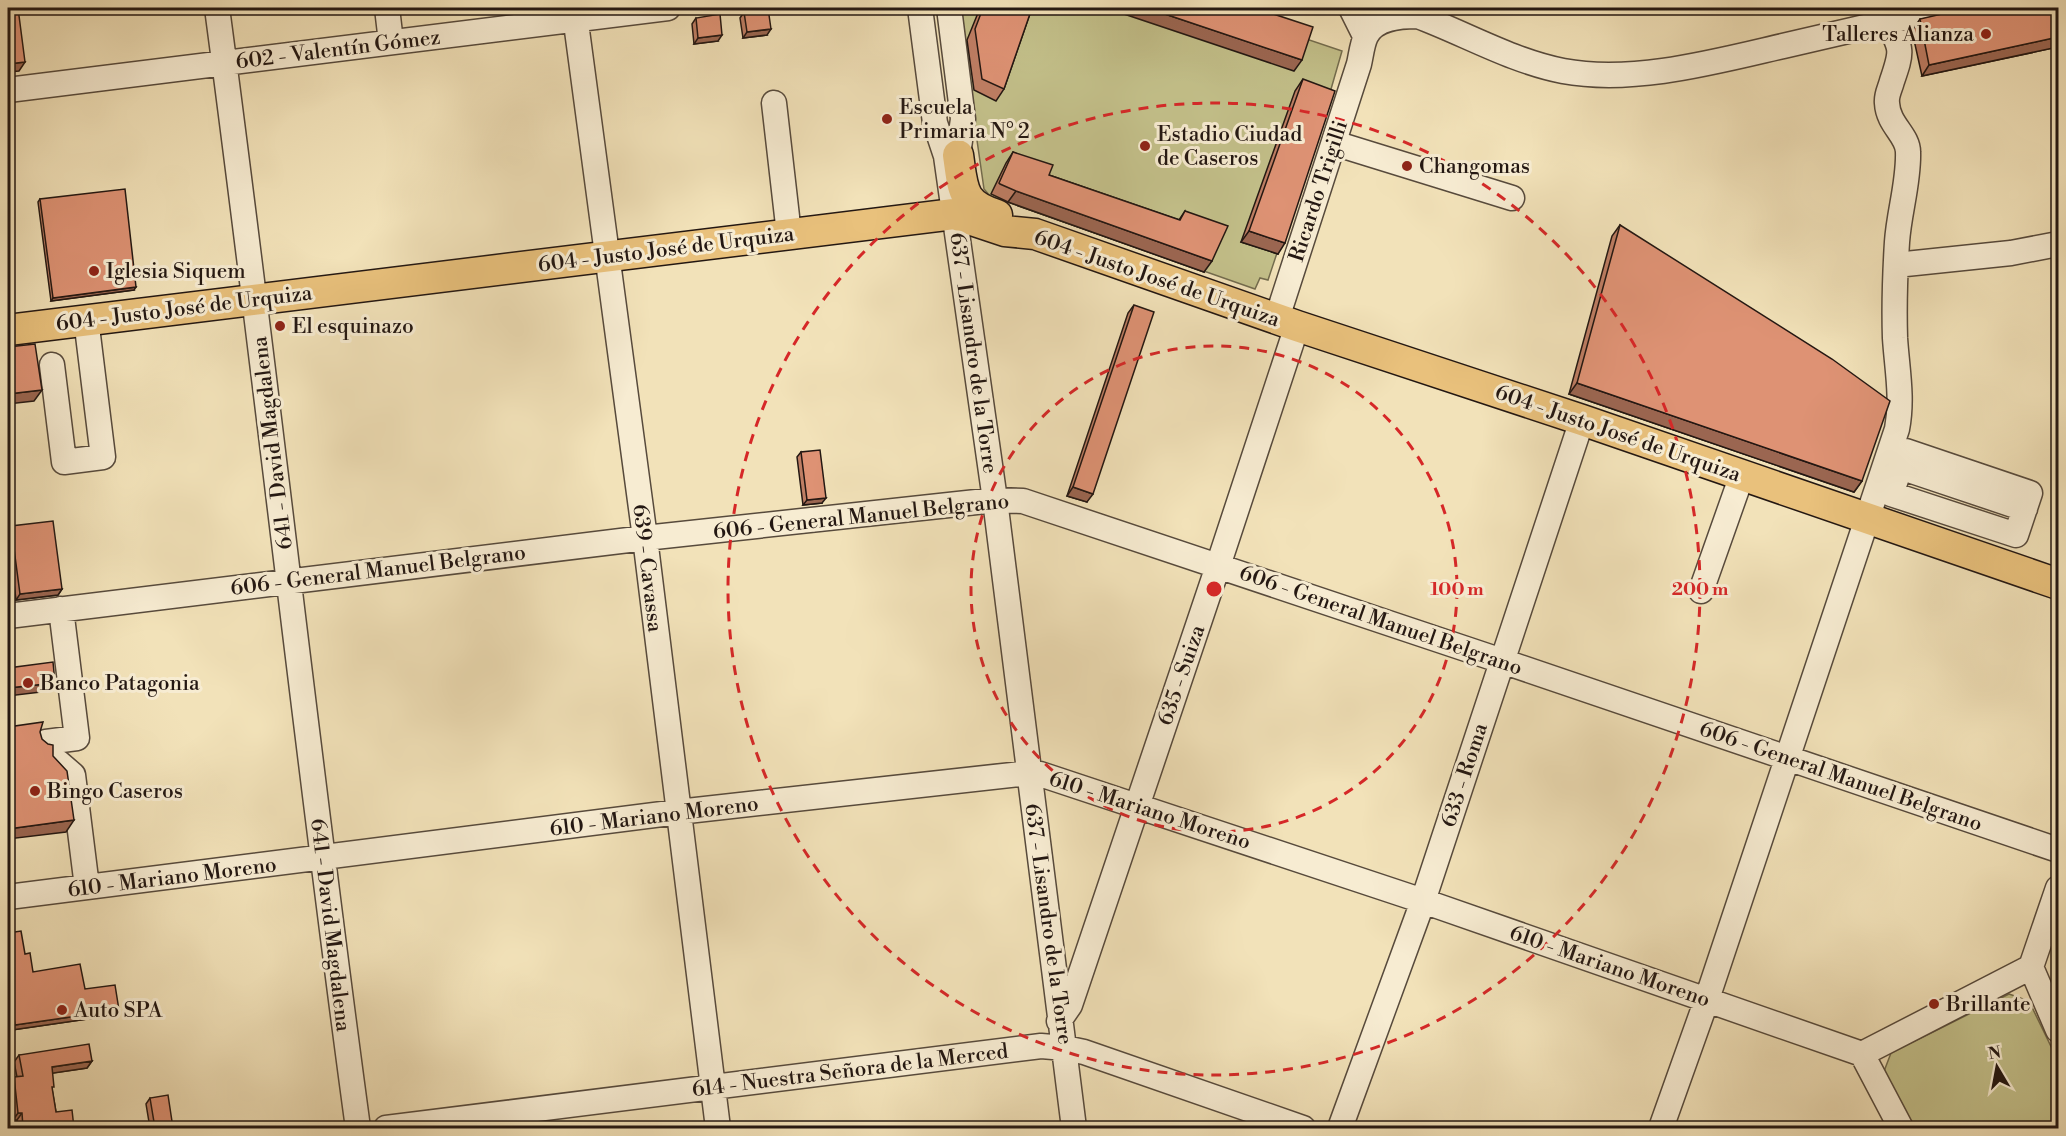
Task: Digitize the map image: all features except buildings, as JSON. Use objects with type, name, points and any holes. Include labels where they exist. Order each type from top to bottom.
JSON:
[{"type":"main road","points":[[952,156],[970,202],[1035,234]]},
{"type":"main road","name":"604 - Justo José de Urquiza","points":[[8,330],[954,214],[1005,231],[1035,234],[2058,584]]},
{"type":"street","name":"641 - David Magdalena","points":[[217,8],[255,298],[322,858],[358,1128]]},
{"type":"street","points":[[387,8],[391,42]]},
{"type":"street","name":"602 - Valentín Gómez","points":[[8,90],[391,42],[575,13],[668,8]]},
{"type":"street","name":"637 - Lisandro de la Torre","points":[[920,8],[935,123],[952,156]]},
{"type":"street","points":[[936,8],[952,156]]},
{"type":"street","name":"637 - Lisandro de la Torre","points":[[949,8],[963,119],[952,156],[954,214],[995,500],[1074,1128]]},
{"type":"street","points":[[1353,17],[1378,23],[1405,16],[1418,16],[1535,64],[1595,75],[1654,71],[1721,61],[1947,8]]},
{"type":"street","name":"639 - Cavassa","points":[[575,13],[645,538],[718,1128]]},
{"type":"street","name":"Ricardo Trigilli","points":[[1287,322],[1334,143],[1359,64],[1353,17]]},
{"type":"street","points":[[1887,22],[1898,39],[1900,56],[1887,97],[1889,118],[1906,141],[1909,150],[1897,240],[1895,327],[1901,408],[1891,494],[2016,535]]},
{"type":"street","points":[[774,103],[789,234]]},
{"type":"street","points":[[1334,143],[1512,198]]},
{"type":"street","points":[[1896,265],[2011,253],[2058,244]]},
{"type":"street","points":[[52,365],[64,462],[104,457],[86,320]]},
{"type":"street","name":"635 - Suiza","points":[[1059,1021],[1070,1005],[1218,566],[1287,322]]},
{"type":"street","name":"633 - Roma","points":[[1340,1128],[1423,901],[1582,420]]},
{"type":"street","points":[[1661,1128],[1707,999],[1868,519],[1906,451],[2030,493],[2006,565]]},
{"type":"street","points":[[1701,591],[1742,475]]},
{"type":"street","name":"606 - General Manuel Belgrano","points":[[8,616],[645,538],[995,500],[1023,501],[2058,850]]},
{"type":"street","points":[[61,609],[77,738],[52,752],[73,775],[87,887]]},
{"type":"street","name":"610 - Mariano Moreno","points":[[8,897],[678,812],[1029,773],[1040,774],[1423,901],[1862,1054]]},
{"type":"street","points":[[2058,888],[2031,967],[2058,1030]]},
{"type":"street","points":[[1901,1128],[1862,1054],[2031,967]]},
{"type":"street","name":"614 - Nuestra Señora de la Merced","points":[[386,1128],[1041,1046],[1084,1052],[1303,1128]]},
{"type":"shaded area","name":"Estadio Ciudad de Caseros","points":[[958,8],[1214,8],[1342,51],[1268,280],[1260,278],[1255,289],[990,196],[984,189]]},
{"type":"shaded area","points":[[2009,994],[2029,1001],[2058,1061],[2058,1128],[1910,1128],[1883,1074],[1891,1053]]},
{"type":"place","name":"Talleres Alianza","points":[[1986,34]]},
{"type":"place","name":"Escuela Primaria N° 2","points":[[887,119]]},
{"type":"place","name":"Estadio Ciudad de Caseros","points":[[1145,146]]},
{"type":"place","name":"Changomas","points":[[1407,166]]},
{"type":"place","name":"Iglesia Siquem","points":[[94,271]]},
{"type":"place","name":"El esquinazo","points":[[280,326]]},
{"type":"place","name":"Banco Patagonia","points":[[28,683]]},
{"type":"place","name":"Bingo Caseros","points":[[35,791]]},
{"type":"place","name":"Brillante","points":[[1934,1004]]},
{"type":"place","name":"Auto SPA","points":[[62,1010]]}]
